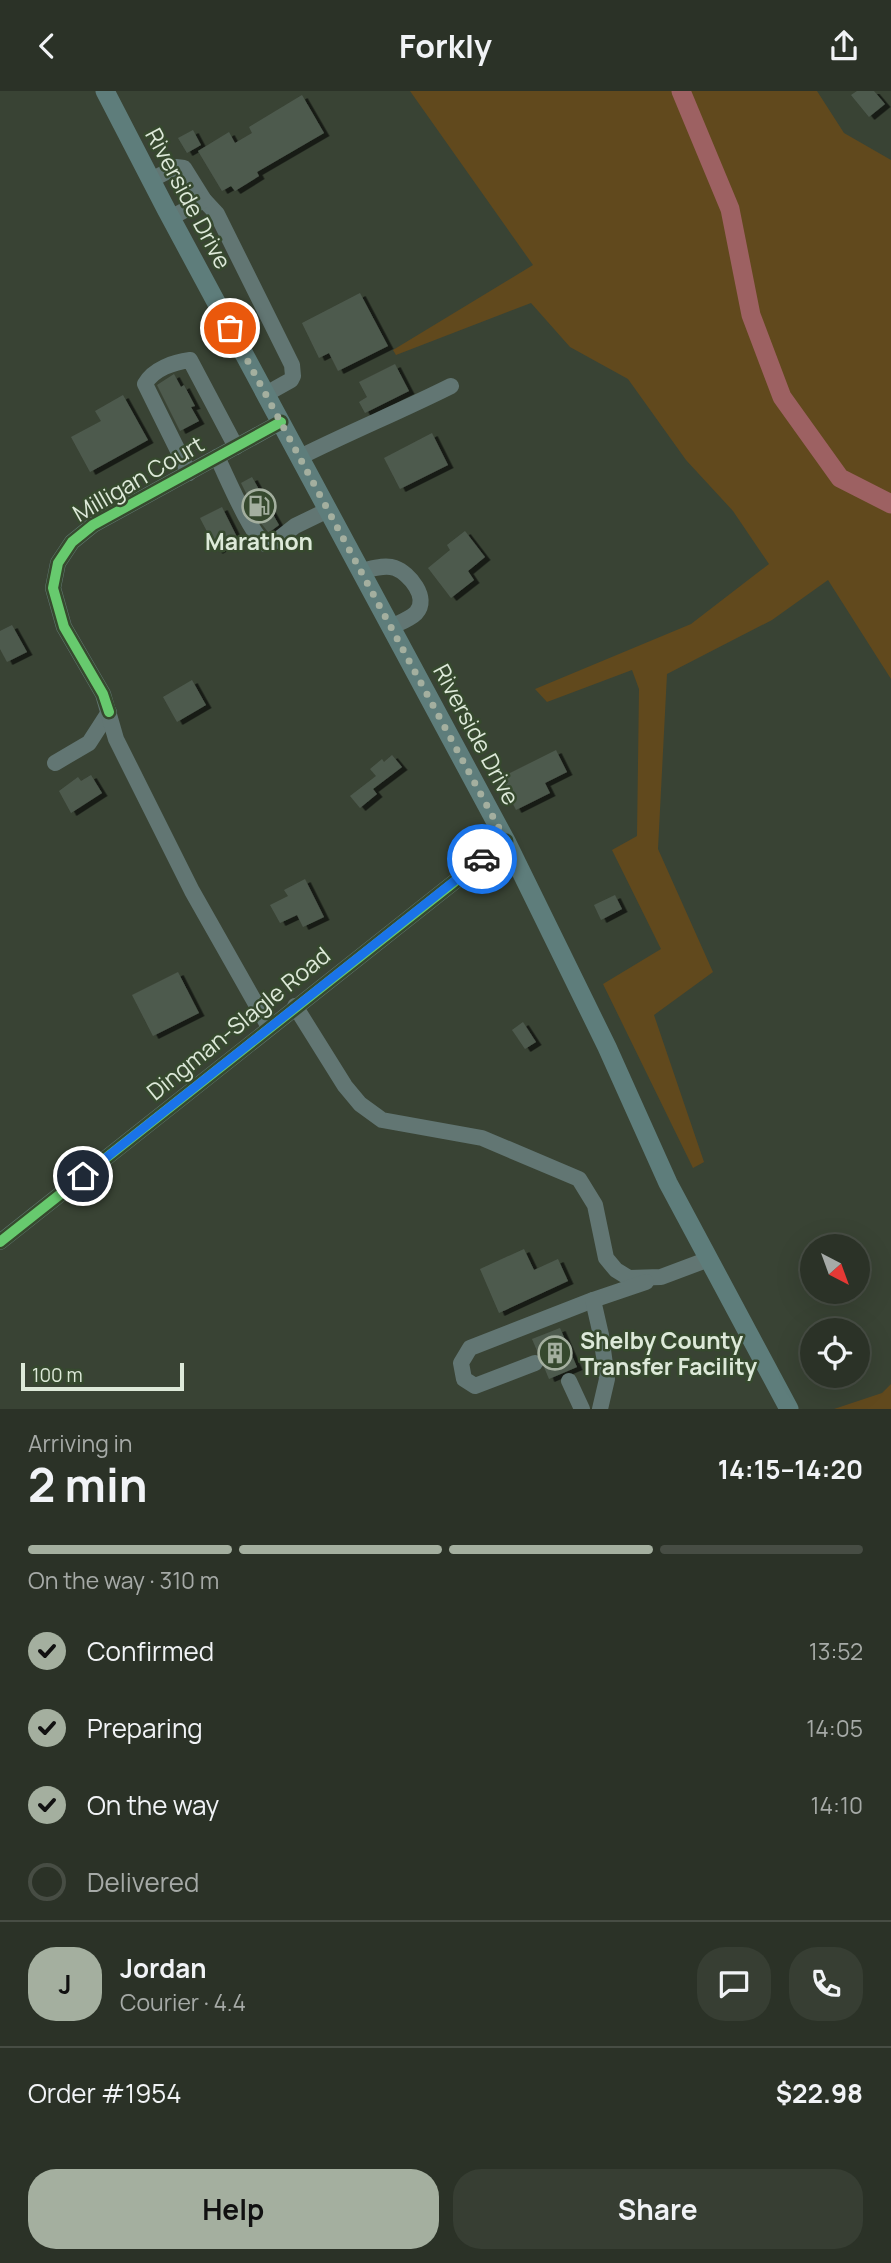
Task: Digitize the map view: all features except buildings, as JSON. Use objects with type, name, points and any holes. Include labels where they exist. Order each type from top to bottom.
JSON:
[{"type":"main road","name":"Riverside Drive","points":[[105,91],[170,218],[506,841],[607,1047],[668,1183],[789,1409]]},
{"type":"street","points":[[151,180],[180,166],[186,170],[217,214],[292,365],[291,380],[265,394]]},
{"type":"street","points":[[170,218],[204,199]]},
{"type":"street","points":[[189,473],[145,384],[148,377],[159,370],[190,360],[236,447]]},
{"type":"street","points":[[299,457],[392,416],[451,386]]},
{"type":"street","name":"Milligan Court","points":[[269,1027],[192,891],[116,739],[103,694],[64,627],[53,588],[58,563],[72,542],[93,525],[281,422]]},
{"type":"street","points":[[217,457],[260,540],[265,544],[276,541],[295,526],[328,510]]},
{"type":"street","points":[[361,571],[383,566],[395,568],[406,576],[421,594],[420,607],[415,613],[391,627]]},
{"type":"street","points":[[55,763],[89,743],[109,712]]},
{"type":"street","name":"Dingman-Slagle Road","points":[[0,1242],[506,841]]},
{"type":"street","points":[[295,1006],[345,1086],[360,1104],[382,1120],[482,1138],[579,1179],[594,1205],[606,1258],[616,1270],[629,1277],[662,1277]]},
{"type":"street","points":[[534,1363],[475,1386],[464,1379],[461,1363],[470,1348],[709,1259]]},
{"type":"street","points":[[593,1300],[607,1378],[600,1409]]},
{"type":"street","points":[[569,1381],[582,1409]]},
{"type":"shaded area","points":[[410,91],[817,91],[844,133],[891,160],[891,679],[828,580],[772,620],[667,674],[658,849],[713,972],[654,1015],[704,1162],[693,1168],[603,984],[661,949],[612,850],[637,836],[639,689],[632,670],[547,702],[535,689],[691,624],[769,564],[733,511],[686,460],[628,379],[570,347],[531,303],[396,355],[393,350],[533,265]]},
{"type":"shaded area","points":[[891,1384],[891,1409],[834,1409],[882,1393]]},
{"type":"waterway","points":[[681,91],[730,209],[751,315],[782,397],[840,478],[891,504]]},
{"type":"cycle path","points":[[109,712],[103,694],[64,627],[53,588],[58,563],[72,542],[93,525],[281,422]]},
{"type":"cycle path","points":[[0,1242],[506,841]]},
{"type":"way so far","points":[[230,328],[506,841],[482,859]]},
{"type":"place","name":"Marathon","points":[[259,506]]},
{"type":"place","name":"Shelby County Transfer Facility","points":[[555,1353]]},
{"type":"route","points":[[83,1176],[482,859]]}]
